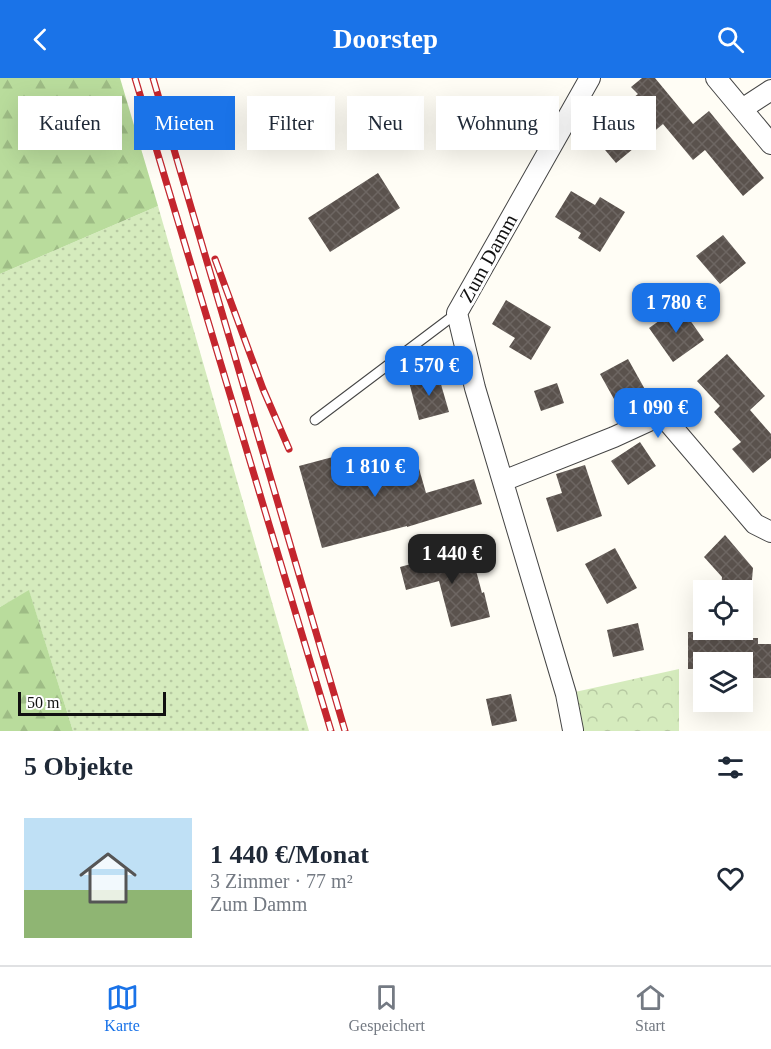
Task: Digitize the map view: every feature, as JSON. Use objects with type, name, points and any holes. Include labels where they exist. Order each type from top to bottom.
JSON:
[{"type":"street","name":"Zum Damm","points":[[573,730],[566,694],[475,388],[457,313],[590,78]]},
{"type":"street","points":[[716,78],[771,144]]},
{"type":"street","points":[[742,109],[771,90]]},
{"type":"street","points":[[503,481],[614,437],[662,415],[755,524],[771,532]]},
{"type":"lane","points":[[315,420],[457,313]]},
{"type":"green space","points":[[0,78],[120,78],[134,125],[134,150],[141,150],[158,206],[0,274]]},
{"type":"green space","points":[[158,206],[309,731],[73,731],[29,591],[0,607],[0,274]]},
{"type":"green space","points":[[29,590],[73,731],[0,731],[0,607]]},
{"type":"green space","points":[[679,669],[679,731],[574,731],[566,694]]},
{"type":"building","points":[[642,78],[655,78],[693,124],[709,111],[764,178],[743,196],[705,150],[693,160],[663,124],[656,130],[656,96],[635,96],[638,94],[631,87]]},
{"type":"building","points":[[605,150],[632,150],[616,163]]},
{"type":"building","points":[[378,173],[400,208],[330,252],[308,218]]},
{"type":"building","points":[[571,191],[595,205],[600,197],[625,212],[600,252],[578,238],[581,233],[555,217]]},
{"type":"building","points":[[723,235],[746,263],[720,284],[696,256]]},
{"type":"building","points":[[506,300],[551,327],[531,360],[509,347],[515,338],[492,324]]},
{"type":"building","points":[[680,306],[704,340],[673,362],[649,328]]},
{"type":"building","points":[[727,354],[765,396],[750,410],[771,434],[771,458],[753,473],[732,449],[741,442],[714,412],[720,406],[697,381]]},
{"type":"building","points":[[628,359],[647,393],[619,408],[600,374]]},
{"type":"building","points":[[438,374],[449,412],[419,420],[409,382]]},
{"type":"building","points":[[557,383],[564,403],[541,411],[534,391]]},
{"type":"building","points":[[640,442],[656,466],[628,485],[611,461]]},
{"type":"building","points":[[359,450],[365,474],[416,458],[426,493],[474,479],[482,504],[407,527],[322,548],[299,466]]},
{"type":"building","points":[[585,465],[602,516],[557,532],[546,498],[562,493],[556,474]]},
{"type":"building","points":[[725,535],[753,568],[752,580],[722,580],[722,577],[704,557]]},
{"type":"building","points":[[470,548],[490,617],[451,627],[439,581],[406,590],[400,567]]},
{"type":"building","points":[[615,548],[637,588],[607,604],[585,564]]},
{"type":"building","points":[[638,623],[644,650],[613,657],[607,630]]},
{"type":"building","points":[[688,632],[693,632],[693,640],[753,640],[753,638],[758,638],[758,644],[771,644],[771,678],[753,678],[753,652],[693,652],[693,669],[688,669]]},
{"type":"building","points":[[511,694],[517,721],[492,726],[486,699]]},
{"type":"railway","points":[[135,78],[331,731]]},
{"type":"railway","points":[[153,78],[345,731]]},
{"type":"railway","points":[[215,259],[263,389],[289,449]]}]
